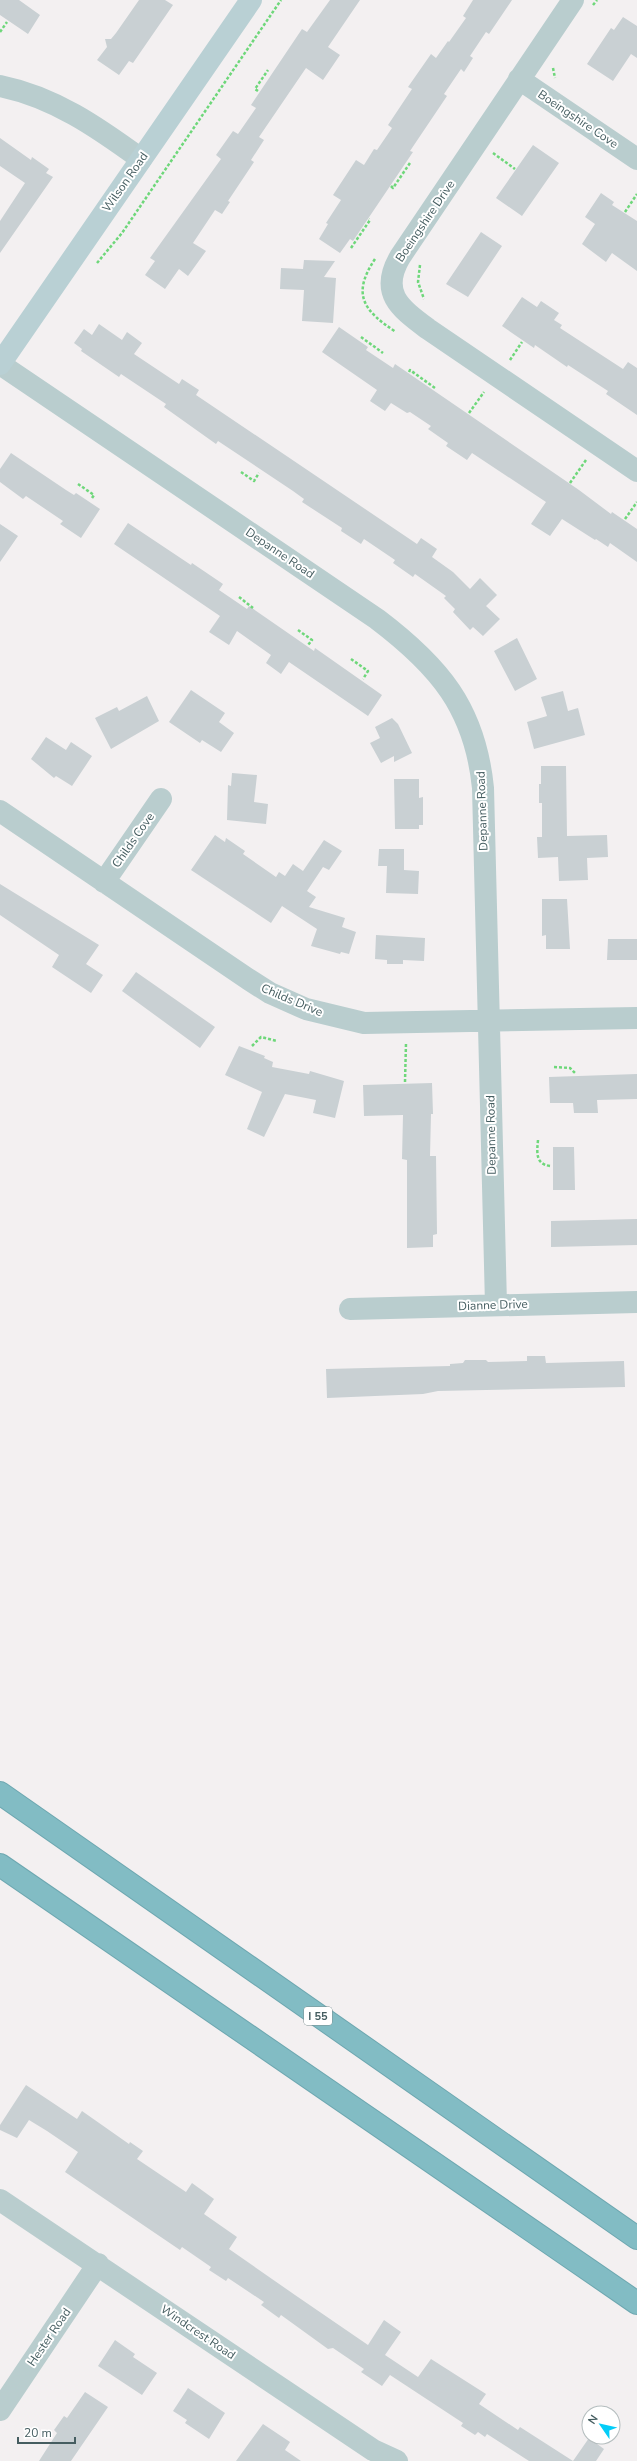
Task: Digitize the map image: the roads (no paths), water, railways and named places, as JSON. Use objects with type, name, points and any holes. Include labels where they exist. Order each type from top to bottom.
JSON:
[{"type":"highway","name":"I 55","points":[[0,1794],[637,2238]]},
{"type":"highway","points":[[0,1865],[637,2304]]},
{"type":"street","name":"Wilson Road","points":[[0,364],[251,0]]},
{"type":"street","name":"Boeingshire Drive","points":[[583,4],[519,79],[400,256],[393,273],[391,291],[401,308],[428,330],[637,471]]},
{"type":"street","name":"Boeingshire Cove","points":[[519,79],[637,159]]},
{"type":"street","points":[[0,86],[29,94],[71,111],[141,159]]},
{"type":"street","name":"Depanne Road","points":[[0,364],[377,619],[434,668],[467,720],[480,759],[483,788],[496,1305]]},
{"type":"street","name":"Childs Cove","points":[[104,882],[161,799]]},
{"type":"street","name":"Childs Drive","points":[[0,811],[270,993],[306,1009],[348,1021],[364,1023],[488,1022],[637,1018]]},
{"type":"street","name":"Dianne Drive","points":[[350,1309],[637,1302]]},
{"type":"street","name":"Windcrest Road","points":[[0,2200],[98,2264],[370,2455],[398,2461]]},
{"type":"street","name":"Hester Road","points":[[0,2410],[98,2264]]}]
